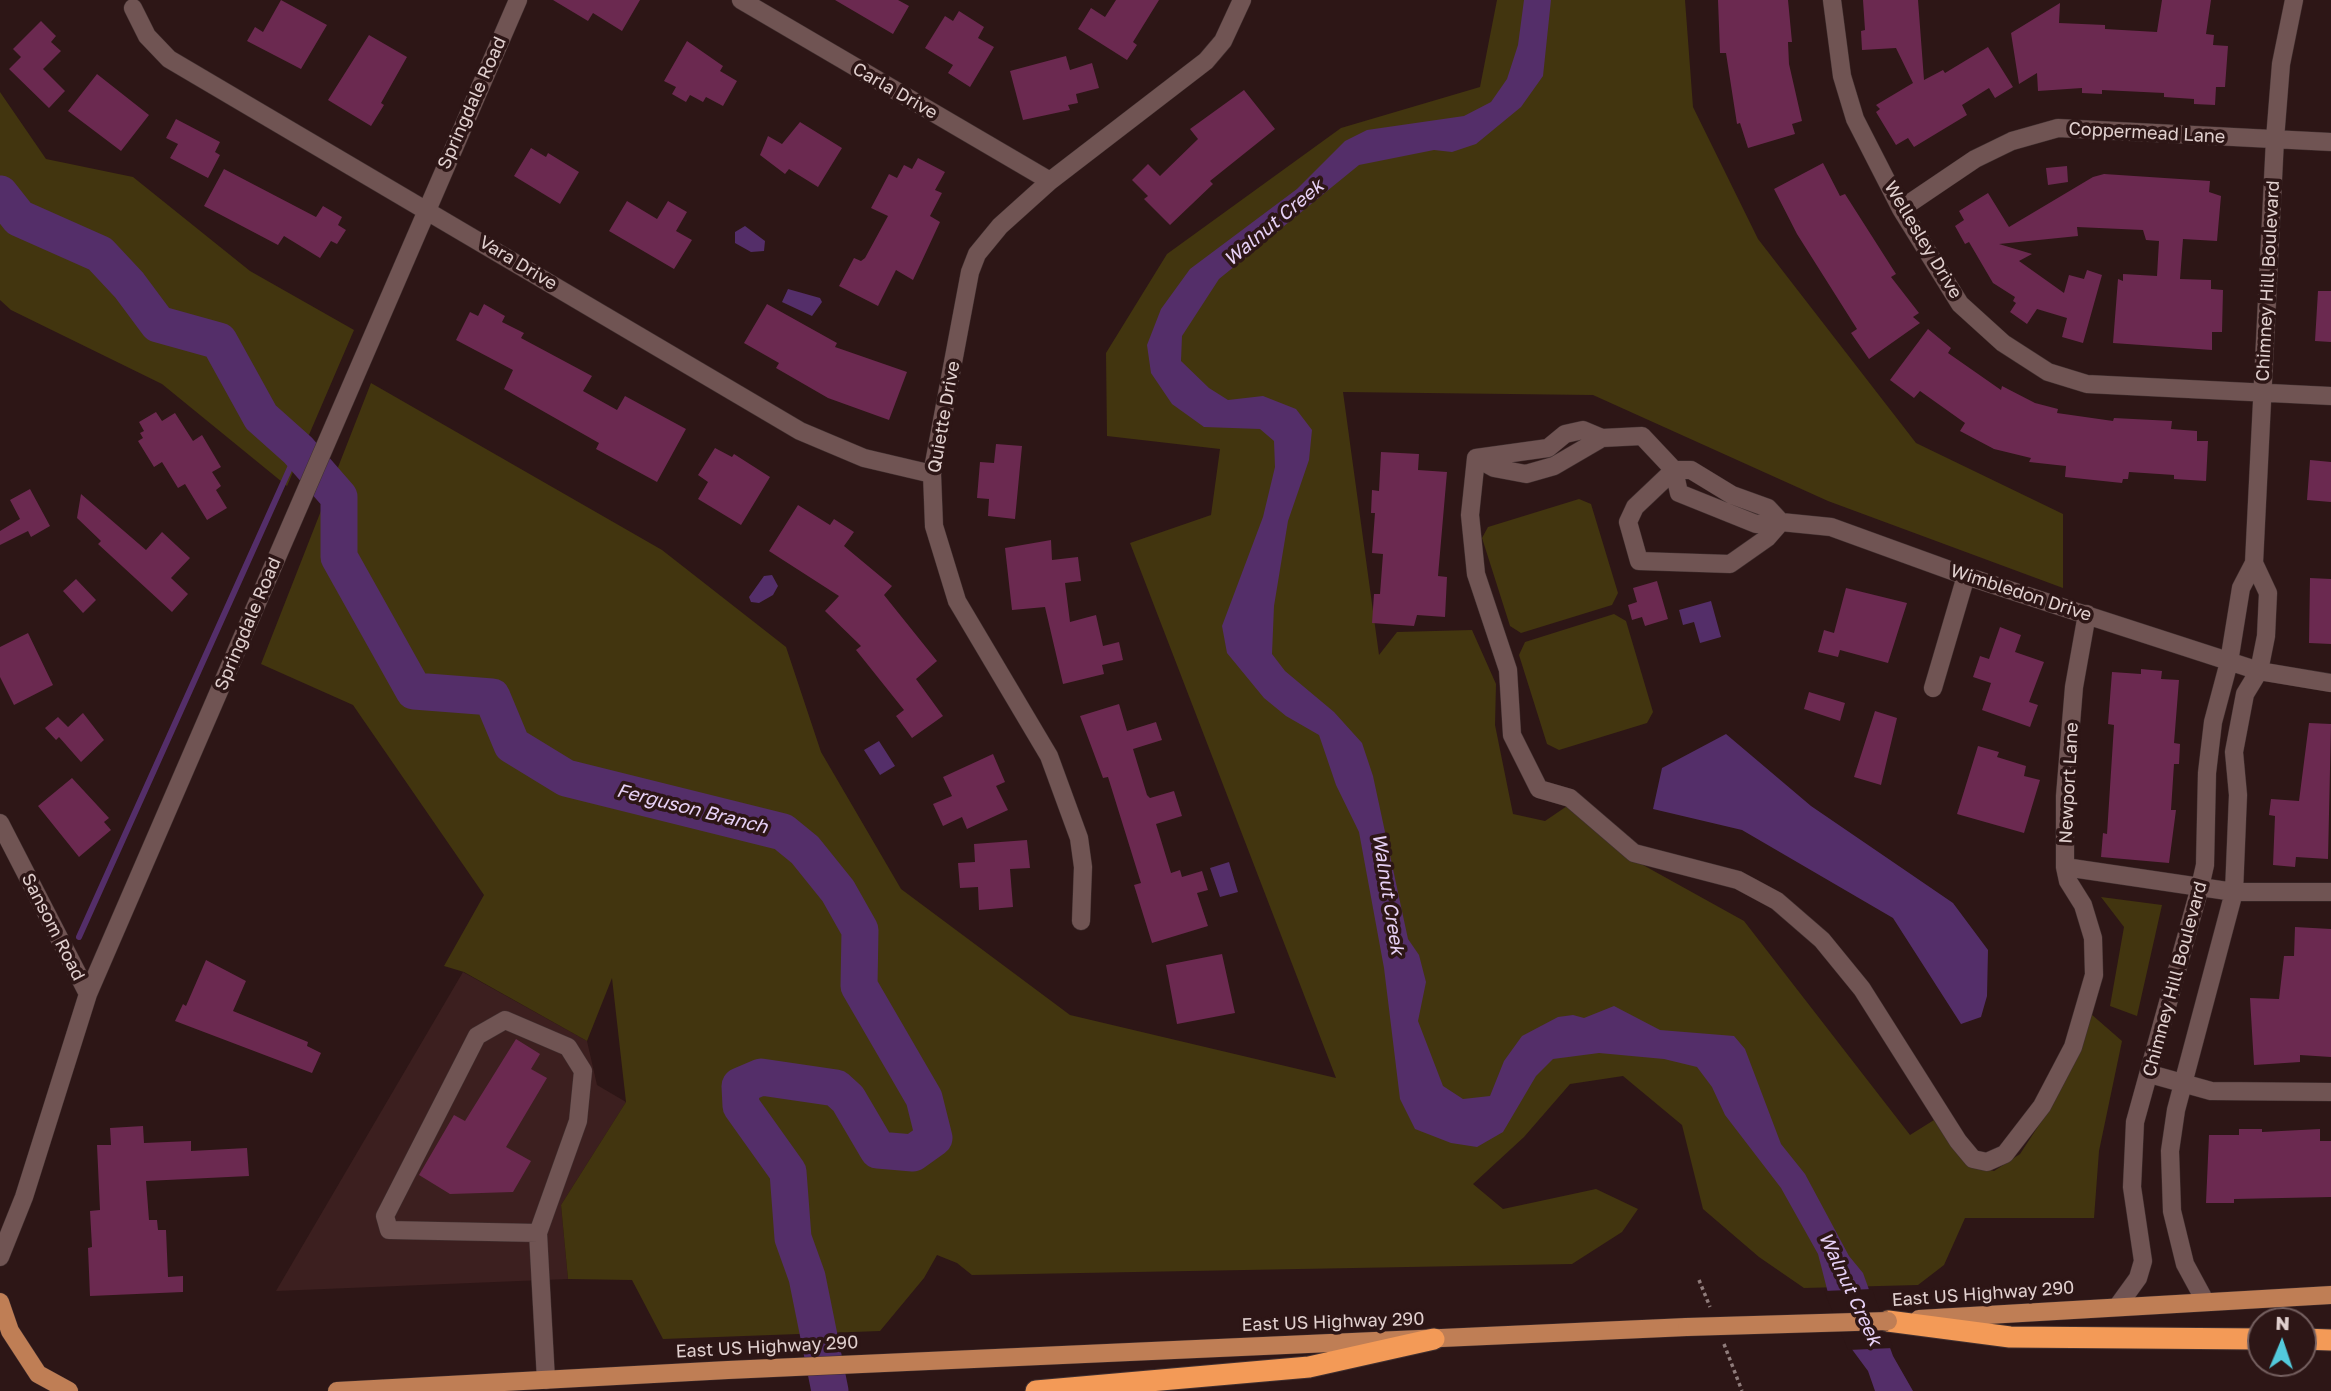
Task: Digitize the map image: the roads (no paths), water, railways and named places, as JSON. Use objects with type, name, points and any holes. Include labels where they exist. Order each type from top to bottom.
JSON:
[{"type":"highway","points":[[1888,1321],[2010,1337],[2247,1339]]},
{"type":"highway","points":[[1036,1391],[1309,1367],[1434,1339]]},
{"type":"main road","name":"East US Highway 290","points":[[337,1391],[954,1359],[1888,1321],[2331,1295]]},
{"type":"main road","points":[[0,1301],[10,1331],[38,1374],[69,1391]]},
{"type":"street","name":"Springdale Road","points":[[0,1257],[24,1198],[88,994],[518,0]]},
{"type":"street","name":"Carla Drive","points":[[741,0],[1050,181]]},
{"type":"street","name":"Quiette Drive","points":[[1081,921],[1083,867],[1079,838],[1049,756],[957,601],[934,526],[932,474],[974,263],[987,239],[1050,181],[1206,61],[1223,41],[1242,0]]},
{"type":"street","name":"Wellesley Drive","points":[[1832,0],[1842,76],[1855,119],[1901,209],[1960,304],[2003,344],[2048,372],[2087,384],[2331,396]]},
{"type":"street","name":"Chimney Hill Boulevard","points":[[2117,1307],[2138,1278],[2143,1261],[2132,1187],[2135,1122],[2205,865],[2207,773],[2213,722],[2229,662],[2241,588],[2254,563],[2274,139],[2281,64],[2294,0]]},
{"type":"street","name":"Vara Drive","points":[[133,8],[147,36],[169,59],[426,208],[800,431],[864,458],[932,474]]},
{"type":"street","name":"Coppermead Lane","points":[[1901,209],[1975,159],[2012,141],[2059,128],[2331,142]]},
{"type":"street","points":[[1781,522],[1767,538],[1730,564],[1639,561],[1628,522],[1635,508],[1674,470],[1642,436],[1602,438],[1583,430],[1566,434],[1548,448],[1476,458],[1470,515],[1476,574],[1508,670],[1512,735],[1539,789],[1570,798],[1634,853],[1738,880],[1777,901],[1822,940],[1854,979],[1958,1140],[1973,1159],[1987,1163],[2005,1153],[2042,1106],[2073,1047],[2094,975],[2093,938],[2083,905],[2068,881],[2065,867]]},
{"type":"street","name":"Wimbledon Drive","points":[[1674,470],[1691,470],[1732,495],[1768,508],[1781,522],[1831,527],[1966,576],[2229,662],[2259,671],[2331,683]]},
{"type":"street","name":"Chimney Hill Boulevard","points":[[2205,1301],[2185,1264],[2172,1211],[2171,1151],[2183,1083],[2234,892],[2238,795],[2234,751],[2245,694],[2259,671],[2266,636],[2268,593],[2254,563]]},
{"type":"street","points":[[1933,688],[1966,576]]},
{"type":"street","name":"Newport Lane","points":[[2087,614],[2074,687],[2068,755],[2065,867],[2234,892],[2331,892]]},
{"type":"street","name":"Sansom Road","points":[[0,823],[88,994]]},
{"type":"street","points":[[538,1233],[389,1230],[385,1216],[477,1036],[505,1020],[568,1047],[583,1071],[578,1121],[538,1233],[546,1380]]},
{"type":"street","points":[[2150,1074],[2211,1091],[2239,1094],[2331,1092]]},
{"type":"water","name":"Walnut Creek","points":[[1524,0],[1551,0],[1543,76],[1521,107],[1476,144],[1452,152],[1434,150],[1359,165],[1219,279],[1182,336],[1181,361],[1209,388],[1228,400],[1263,396],[1296,409],[1312,430],[1309,460],[1288,521],[1274,606],[1272,654],[1285,671],[1334,712],[1362,743],[1373,776],[1408,939],[1419,955],[1426,982],[1418,1021],[1443,1086],[1463,1099],[1490,1096],[1504,1061],[1522,1036],[1558,1017],[1573,1015],[1584,1018],[1614,1006],[1660,1030],[1734,1036],[1745,1049],[1781,1144],[1805,1174],[1849,1256],[1863,1273],[1893,1356],[1913,1391],[1875,1391],[1868,1371],[1851,1348],[1828,1293],[1818,1254],[1781,1188],[1725,1115],[1712,1087],[1697,1067],[1664,1059],[1599,1053],[1553,1059],[1536,1076],[1503,1132],[1477,1147],[1451,1143],[1415,1129],[1400,1099],[1384,968],[1359,832],[1336,785],[1319,735],[1286,716],[1264,698],[1227,653],[1222,626],[1263,517],[1275,467],[1274,441],[1260,429],[1204,427],[1172,404],[1151,373],[1147,345],[1161,309],[1190,269],[1297,189],[1345,141],[1367,130],[1464,116],[1491,102],[1507,79],[1518,45]]},
{"type":"water","points":[[745,226],[765,241],[764,251],[751,252],[735,243],[735,232]]},
{"type":"water","points":[[788,289],[820,298],[822,302],[812,316],[782,302]]},
{"type":"water","points":[[772,575],[778,586],[773,595],[759,603],[751,602],[749,597],[764,576]]},
{"type":"water","points":[[1711,601],[1721,637],[1700,643],[1694,622],[1683,625],[1679,610]]},
{"type":"water","points":[[1726,734],[1811,806],[1953,903],[1988,950],[1987,996],[1981,1017],[1961,1024],[1893,918],[1742,830],[1653,809],[1662,768]]},
{"type":"water","points":[[879,741],[895,766],[880,775],[864,750]]},
{"type":"water","points":[[1229,862],[1238,892],[1220,897],[1210,868]]},
{"type":"waterway","name":"Ferguson Branch","points":[[0,194],[19,218],[100,254],[129,285],[158,324],[219,341],[261,417],[298,450],[339,497],[339,557],[414,691],[492,697],[512,745],[566,778],[783,832],[805,850],[838,891],[860,930],[859,986],[924,1098],[934,1138],[913,1153],[878,1150],[848,1099],[836,1088],[761,1077],[740,1086],[741,1106],[788,1172],[793,1238],[807,1277],[830,1391]]},
{"type":"waterway","points":[[79,937],[298,450]]}]
